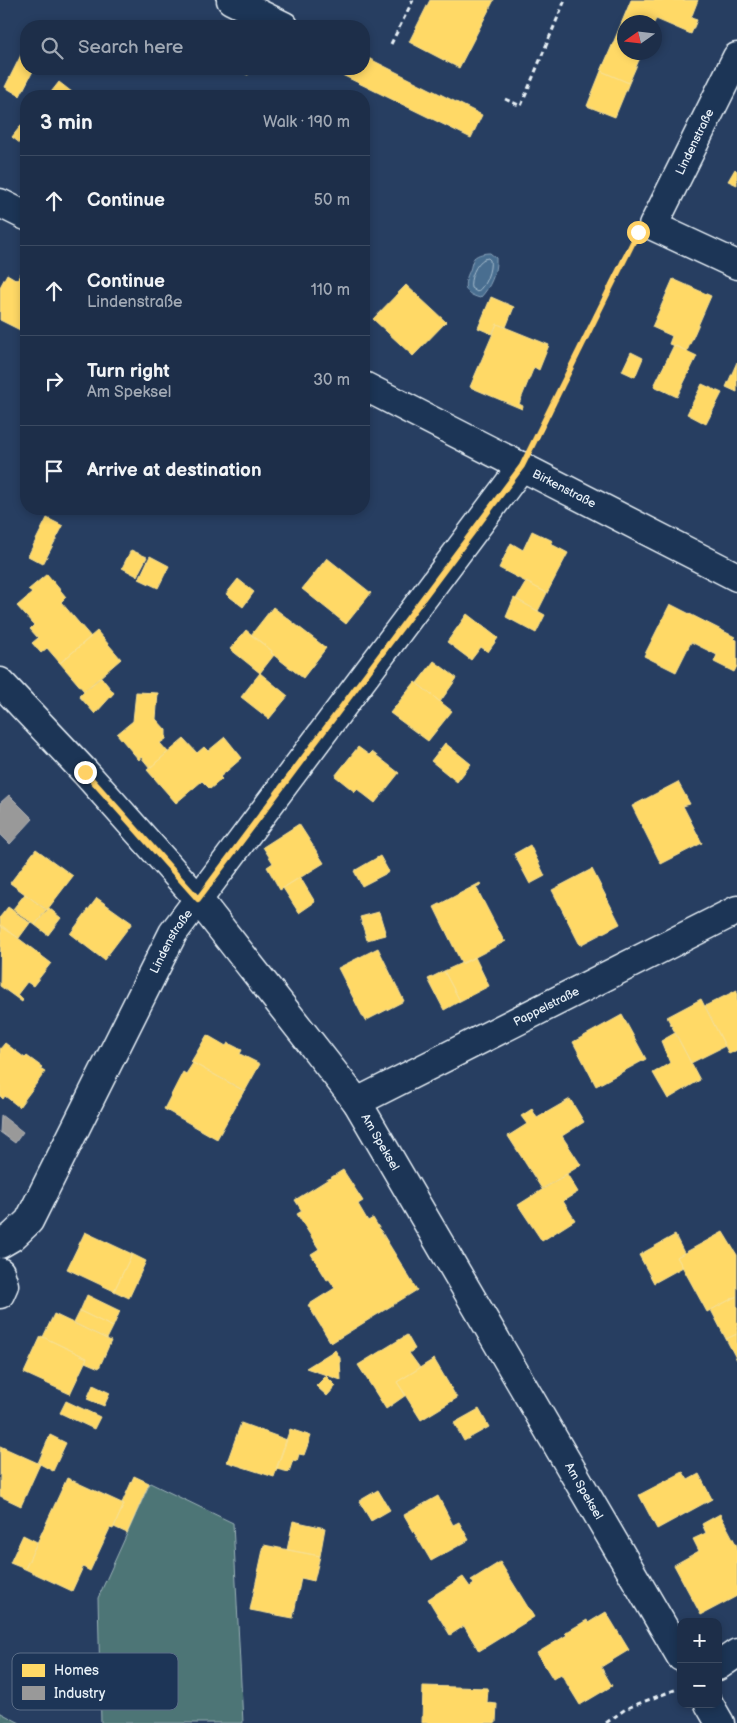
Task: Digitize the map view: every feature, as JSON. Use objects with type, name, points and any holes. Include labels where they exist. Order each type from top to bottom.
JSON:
[{"type":"street","points":[[231,0],[272,20]]},
{"type":"street","name":"Lindenstraße","points":[[653,226],[737,57]]},
{"type":"street","points":[[0,203],[20,213]]},
{"type":"street","points":[[653,226],[737,265]]},
{"type":"street","name":"Birkenstraße","points":[[370,389],[737,578]]},
{"type":"street","name":"Lindenstraße","points":[[0,1244],[12,1237],[29,1222],[173,933],[522,466]]},
{"type":"street","name":"Am Speksel","points":[[0,682],[85,772],[198,899],[357,1102],[677,1650]]},
{"type":"street","name":"Pappelstraße","points":[[357,1102],[737,910]]},
{"type":"street","points":[[0,1272],[4,1285],[0,1294]]},
{"type":"street","points":[[722,1663],[737,1653]]},
{"type":"street","points":[[711,1708],[720,1723]]},
{"type":"path","points":[[391,44],[413,0]]},
{"type":"path","points":[[505,99],[521,106],[565,0]]},
{"type":"path","points":[[522,466],[638,232],[653,226]]},
{"type":"path","points":[[606,1723],[627,1708],[677,1689]]},
{"type":"green space","points":[[150,1483],[233,1523],[243,1723],[101,1723],[101,1710],[178,1710],[178,1653],[99,1653],[98,1598]]},
{"type":"green space","points":[[1,1713],[20,1723],[0,1723]]},
{"type":"water","points":[[490,253],[496,258],[494,274],[490,285],[480,298],[470,294],[465,284],[474,258]]},
{"type":"building: Homes","points":[[430,0],[494,0],[459,68],[409,42]]},
{"type":"building: Homes","points":[[631,0],[698,0],[691,18],[697,20],[691,34],[662,22],[662,15],[625,15]]},
{"type":"building: Homes","points":[[614,41],[617,42],[617,60],[639,60],[629,83],[601,71]]},
{"type":"building: Homes","points":[[20,57],[20,75],[31,75],[23,90],[20,90],[20,96],[5,87]]},
{"type":"building: Homes","points":[[370,59],[482,115],[471,138],[342,75],[370,75]]},
{"type":"building: Homes","points":[[601,71],[629,83],[615,117],[587,106]]},
{"type":"building: Homes","points":[[59,82],[69,90],[53,90]]},
{"type":"building: Homes","points":[[20,127],[20,143],[12,137]]},
{"type":"building: Homes","points":[[735,169],[737,171],[737,185],[728,181]]},
{"type":"building: Homes","points":[[7,274],[17,280],[20,275],[20,330],[0,320],[0,287]]},
{"type":"building: Homes","points":[[673,279],[711,296],[687,351],[669,344],[672,336],[652,327]]},
{"type":"building: Homes","points":[[406,285],[446,322],[413,356],[373,319]]},
{"type":"building: Homes","points":[[491,297],[514,307],[506,327],[497,324],[492,334],[478,328]]},
{"type":"building: Homes","points":[[497,324],[549,345],[539,370],[534,367],[519,404],[523,406],[522,409],[470,387]]},
{"type":"building: Homes","points":[[674,345],[697,356],[677,397],[654,386]]},
{"type":"building: Homes","points":[[631,352],[643,358],[635,377],[622,371]]},
{"type":"building: Homes","points":[[737,362],[737,392],[726,387]]},
{"type":"building: Homes","points":[[702,384],[722,393],[706,424],[687,414]]},
{"type":"building: Homes","points":[[47,518],[63,526],[43,564],[28,556]]},
{"type":"building: Homes","points":[[532,531],[553,541],[551,544],[568,553],[547,593],[499,568],[511,543],[523,550]]},
{"type":"building: Homes","points":[[131,550],[147,557],[137,576],[122,568]]},
{"type":"building: Homes","points":[[150,556],[169,566],[158,588],[139,579]]},
{"type":"building: Homes","points":[[327,558],[371,593],[346,624],[302,589]]},
{"type":"building: Homes","points":[[47,574],[66,597],[61,602],[91,637],[60,663],[47,648],[41,653],[32,643],[38,638],[30,629],[34,625],[17,606],[32,593],[28,590]]},
{"type":"building: Homes","points":[[238,579],[254,592],[243,607],[226,594]]},
{"type":"building: Homes","points":[[526,582],[547,593],[538,611],[516,599]]},
{"type":"building: Homes","points":[[514,598],[545,615],[536,633],[506,617]]},
{"type":"building: Homes","points":[[670,604],[735,637],[734,639],[737,640],[737,666],[734,672],[714,662],[717,655],[691,642],[676,672],[644,656]]},
{"type":"building: Homes","points":[[273,607],[326,648],[303,678],[251,635]]},
{"type":"building: Homes","points":[[467,614],[498,638],[488,652],[481,647],[471,660],[447,642]]},
{"type":"building: Homes","points":[[246,630],[272,651],[271,653],[274,655],[260,673],[230,649]]},
{"type":"building: Homes","points":[[97,631],[121,659],[84,691],[60,663]]},
{"type":"building: Homes","points":[[434,661],[457,678],[440,702],[417,683]]},
{"type":"building: Homes","points":[[260,673],[288,696],[269,719],[241,697]]},
{"type":"building: Homes","points":[[101,677],[114,693],[95,714],[79,696]]},
{"type":"building: Homes","points":[[415,682],[452,711],[428,741],[390,713]]},
{"type":"building: Homes","points":[[136,692],[158,693],[156,719],[166,730],[166,739],[160,743],[168,752],[150,768],[141,757],[139,760],[117,734],[133,721]]},
{"type":"building: Homes","points":[[225,737],[242,758],[220,777],[222,779],[210,789],[202,781],[176,803],[147,770],[184,739],[197,753],[204,747],[208,751]]},
{"type":"building: Homes","points":[[445,743],[471,764],[457,782],[431,761]]},
{"type":"building: Homes","points":[[358,747],[369,755],[372,752],[399,773],[375,803],[357,789],[355,792],[335,776]]},
{"type":"building: Homes","points":[[678,782],[690,804],[683,806],[702,843],[661,864],[632,806]]},
{"type":"building: Homes","points":[[299,824],[324,863],[280,890],[267,867],[273,863],[263,847]]},
{"type":"building: Homes","points":[[530,845],[545,876],[530,884],[514,854]]},
{"type":"building: Homes","points":[[36,849],[73,876],[47,910],[10,883]]},
{"type":"building: Homes","points":[[380,856],[389,872],[362,886],[354,871]]},
{"type":"building: Homes","points":[[592,869],[620,924],[580,945],[552,890]]},
{"type":"building: Homes","points":[[300,877],[315,902],[299,913],[283,888]]},
{"type":"building: Homes","points":[[480,883],[481,885],[476,887],[504,941],[506,941],[462,964],[434,907]]},
{"type":"building: Homes","points":[[25,894],[46,910],[35,925],[13,909]]},
{"type":"building: Homes","points":[[97,898],[132,923],[104,960],[70,934]]},
{"type":"building: Homes","points":[[8,907],[30,923],[19,938],[0,926],[0,917]]},
{"type":"building: Homes","points":[[49,908],[61,918],[48,935],[35,925]]},
{"type":"building: Homes","points":[[379,912],[386,935],[367,940],[360,917]]},
{"type":"building: Homes","points":[[1,925],[51,963],[33,986],[27,982],[17,995],[23,999],[22,1002],[0,986]]},
{"type":"building: Homes","points":[[378,948],[404,1001],[365,1021],[338,968]]},
{"type":"building: Homes","points":[[475,957],[489,986],[460,1001],[444,971]]},
{"type":"building: Homes","points":[[444,971],[460,1001],[444,1010],[428,979]]},
{"type":"building: Homes","points":[[737,990],[737,1050],[729,1054],[705,1006]]},
{"type":"building: Homes","points":[[701,999],[725,1046],[691,1063],[667,1017]]},
{"type":"building: Homes","points":[[622,1015],[646,1059],[596,1086],[573,1042]]},
{"type":"building: Homes","points":[[675,1033],[700,1080],[668,1099],[653,1073],[670,1063],[661,1041]]},
{"type":"building: Homes","points":[[207,1035],[226,1046],[228,1043],[242,1050],[240,1054],[260,1064],[245,1091],[191,1062]]},
{"type":"building: Homes","points":[[5,1043],[25,1058],[27,1056],[42,1067],[40,1069],[45,1072],[19,1107],[5,1096],[3,1099],[0,1096],[0,1049]]},
{"type":"building: Homes","points":[[193,1063],[244,1091],[217,1139],[164,1109],[183,1072],[186,1074]]},
{"type":"building: Homes","points":[[570,1099],[584,1122],[562,1136],[581,1165],[542,1189],[508,1136],[527,1124],[521,1116],[532,1109],[537,1118]]},
{"type":"building: Homes","points":[[343,1170],[363,1201],[358,1204],[368,1221],[373,1218],[417,1290],[331,1343],[308,1305],[335,1288],[329,1279],[327,1280],[311,1254],[319,1249],[297,1214],[302,1211],[295,1200]]},
{"type":"building: Homes","points":[[567,1174],[578,1192],[563,1201],[575,1220],[542,1241],[518,1205]]},
{"type":"building: Homes","points":[[85,1232],[132,1254],[114,1291],[67,1269]]},
{"type":"building: Homes","points":[[723,1232],[737,1255],[737,1296],[707,1312],[677,1257]]},
{"type":"building: Homes","points":[[675,1235],[684,1253],[677,1257],[683,1267],[654,1283],[639,1255]]},
{"type":"building: Homes","points":[[132,1254],[146,1261],[129,1298],[114,1291]]},
{"type":"building: Homes","points":[[87,1295],[120,1311],[113,1327],[80,1311]]},
{"type":"building: Homes","points":[[737,1296],[737,1334],[726,1339],[711,1310]]},
{"type":"building: Homes","points":[[80,1311],[113,1327],[107,1339],[74,1323]]},
{"type":"building: Homes","points":[[54,1314],[111,1341],[99,1368],[85,1362],[87,1358],[43,1337]]},
{"type":"building: Homes","points":[[737,1334],[737,1360],[726,1339]]},
{"type":"building: Homes","points":[[407,1335],[415,1349],[409,1353],[420,1368],[397,1382],[406,1395],[386,1409],[358,1365]]},
{"type":"building: Homes","points":[[41,1336],[87,1358],[70,1394],[24,1373]]},
{"type":"building: Homes","points":[[335,1350],[340,1358],[341,1380],[306,1368]]},
{"type":"building: Homes","points":[[434,1359],[457,1398],[421,1420],[397,1382]]},
{"type":"building: Homes","points":[[326,1376],[336,1386],[327,1396],[316,1386]]},
{"type":"building: Homes","points":[[93,1385],[110,1393],[104,1406],[87,1399]]},
{"type":"building: Homes","points":[[66,1401],[100,1417],[94,1429],[60,1413]]},
{"type":"building: Homes","points":[[479,1409],[489,1427],[464,1441],[454,1423]]},
{"type":"building: Homes","points":[[241,1423],[287,1440],[274,1477],[227,1462]]},
{"type":"building: Homes","points":[[290,1429],[311,1436],[304,1455],[299,1454],[297,1461],[293,1460],[289,1472],[276,1469]]},
{"type":"building: Homes","points":[[50,1435],[66,1443],[53,1471],[38,1463]]},
{"type":"building: Homes","points":[[0,1446],[40,1464],[21,1506],[0,1496]]},
{"type":"building: Homes","points":[[683,1472],[688,1480],[699,1474],[712,1499],[657,1529],[639,1495]]},
{"type":"building: Homes","points":[[134,1476],[149,1483],[127,1533],[114,1527]]},
{"type":"building: Homes","points":[[67,1478],[124,1504],[113,1529],[110,1528],[90,1571],[83,1567],[72,1591],[25,1569]]},
{"type":"building: Homes","points":[[378,1490],[390,1510],[371,1521],[359,1501]]},
{"type":"building: Homes","points":[[438,1496],[453,1525],[459,1522],[469,1540],[431,1561],[404,1515]]},
{"type":"building: Homes","points":[[720,1514],[737,1546],[737,1596],[701,1615],[674,1565],[699,1551],[693,1539],[706,1533],[702,1524]]},
{"type":"building: Homes","points":[[293,1521],[325,1528],[320,1556],[287,1550]]},
{"type":"building: Homes","points":[[23,1535],[37,1542],[25,1569],[10,1563]]},
{"type":"building: Homes","points":[[264,1545],[320,1556],[314,1581],[301,1578],[293,1618],[250,1610]]},
{"type":"building: Homes","points":[[500,1562],[534,1617],[479,1651],[464,1626],[450,1635],[428,1599],[463,1577],[470,1587],[474,1584],[471,1580]]},
{"type":"building: Homes","points":[[606,1612],[629,1650],[601,1667],[612,1686],[580,1705],[561,1674],[553,1679],[537,1653],[567,1635],[565,1633],[587,1620],[588,1623]]},
{"type":"building: Homes","points":[[423,1686],[488,1688],[487,1703],[497,1704],[496,1723],[422,1723]]},
{"type":"building: Industry","points":[[9,795],[33,819],[10,844],[0,834],[0,803]]},
{"type":"building: Industry","points":[[1,1115],[23,1132],[15,1143],[0,1132]]},
{"type":"route","points":[[85,772],[198,899],[522,466],[638,232]]}]
